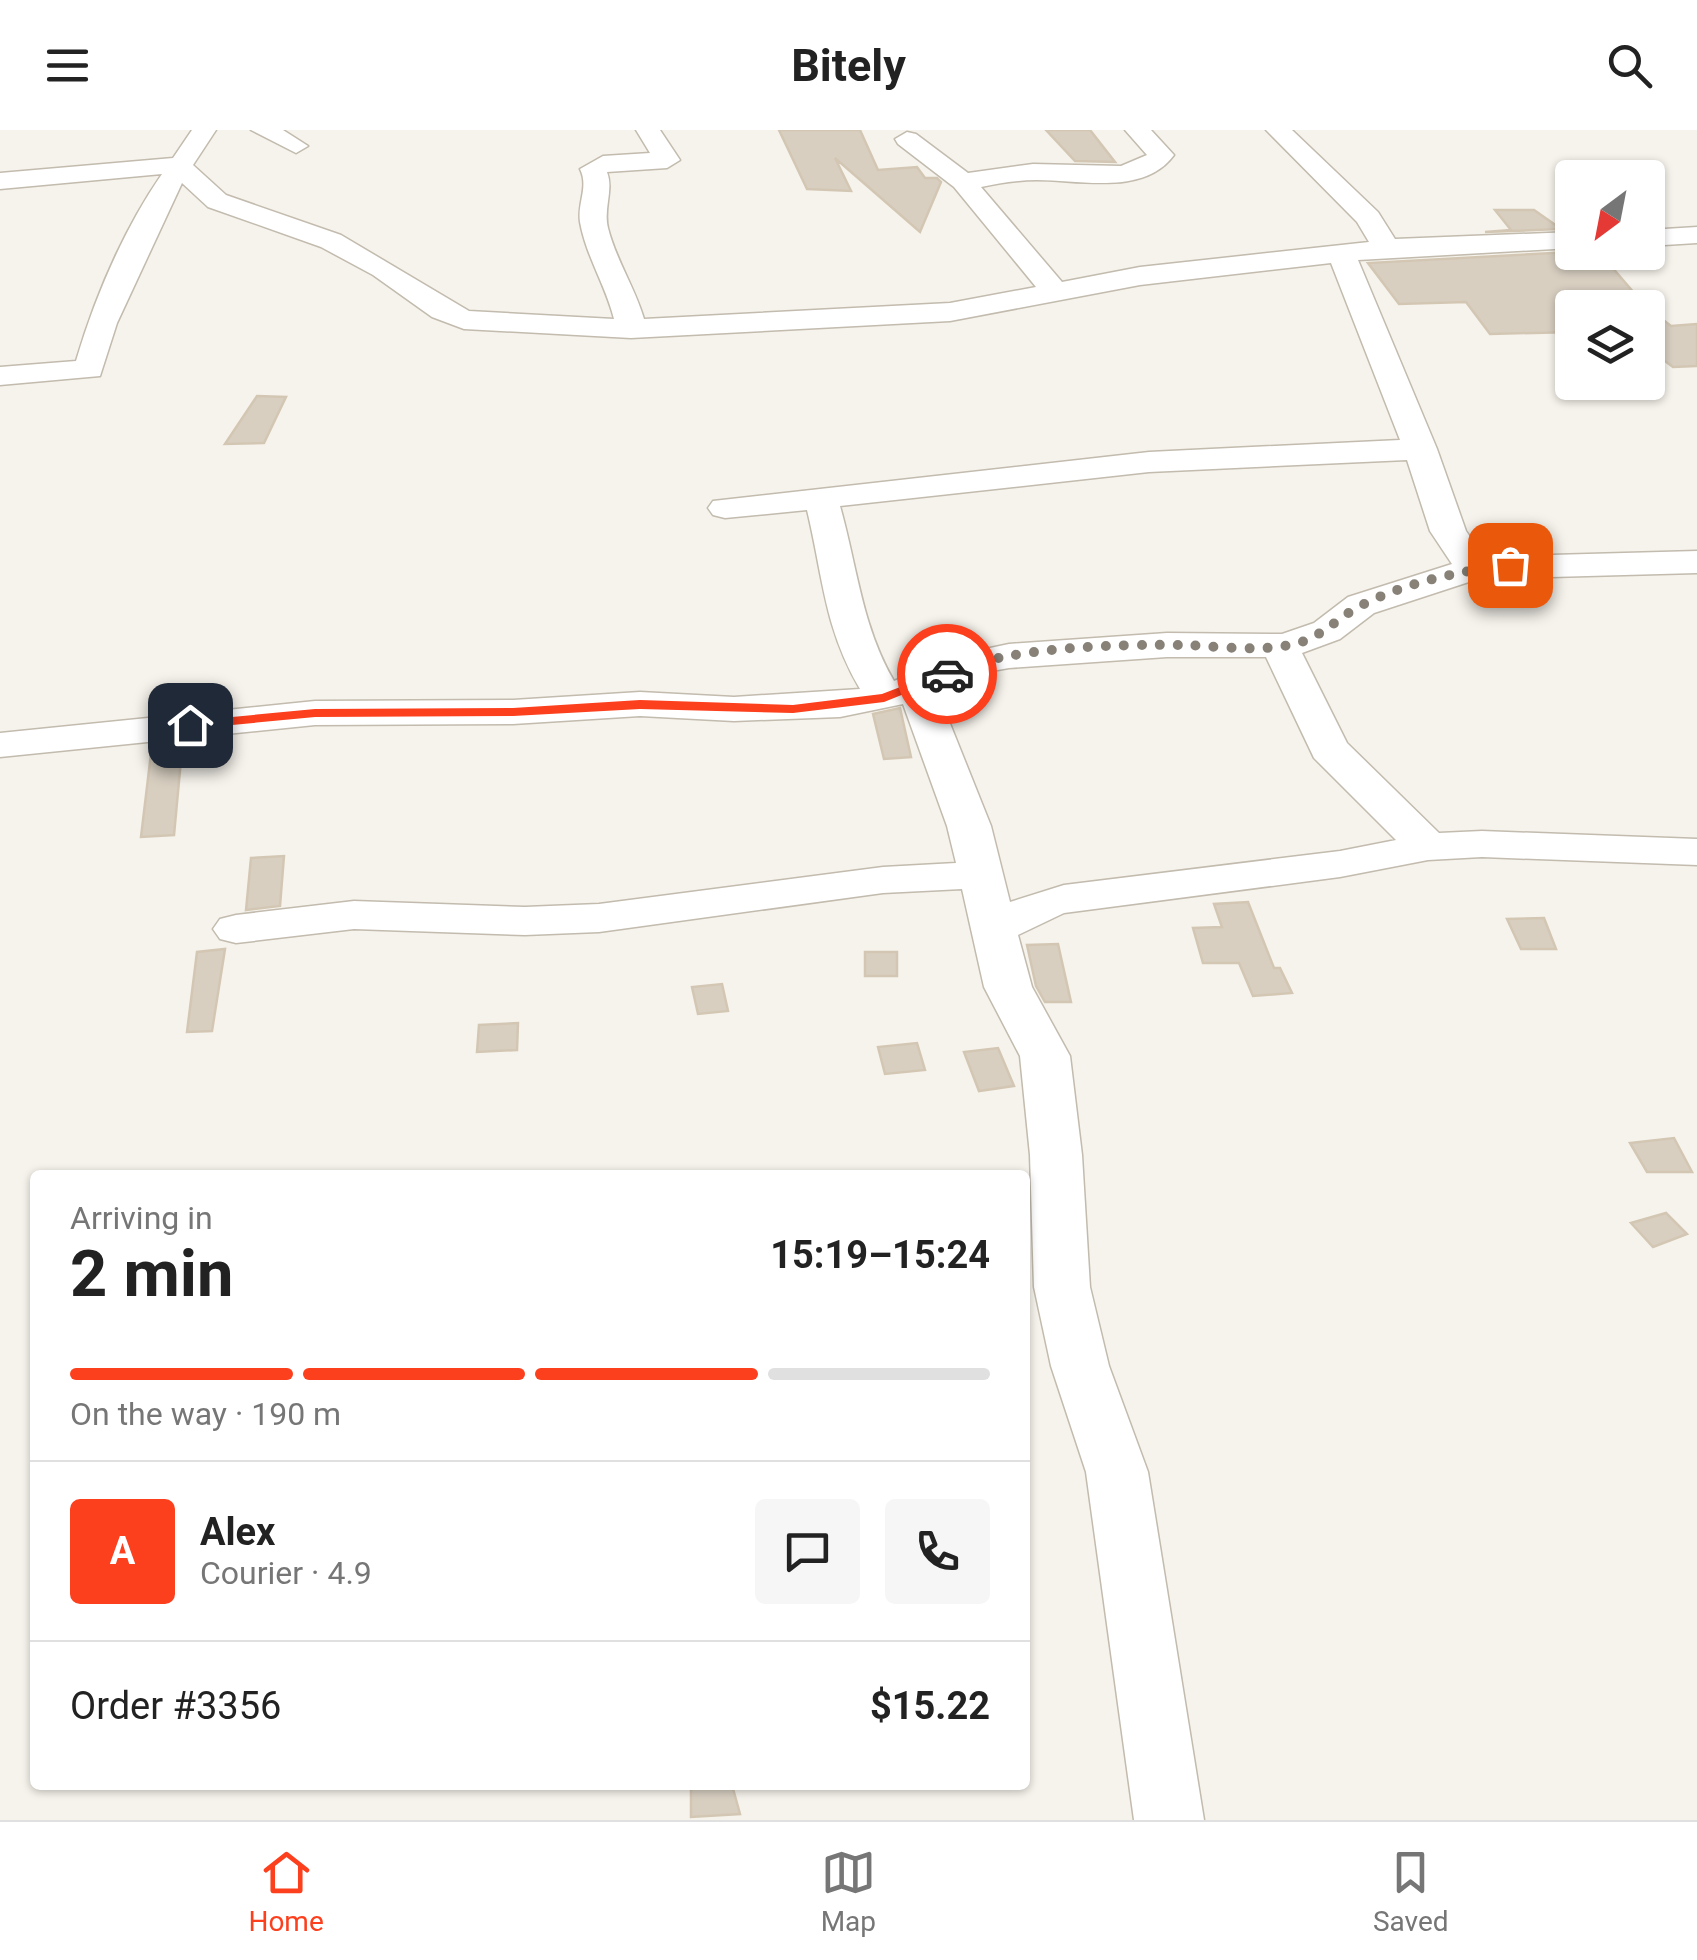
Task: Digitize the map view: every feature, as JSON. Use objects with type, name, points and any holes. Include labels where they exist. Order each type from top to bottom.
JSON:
[{"type":"street","points":[[0,376],[89,368],[102,323],[160,196],[204,130]]},
{"type":"street","points":[[263,130],[296,146]]},
{"type":"street","points":[[631,329],[627,300],[605,257],[592,212],[600,187],[593,169],[603,164],[667,160],[648,130]]},
{"type":"street","points":[[963,182],[1024,173],[1098,174],[1145,168],[1161,156],[1138,130]]},
{"type":"street","points":[[1278,130],[1368,218],[1386,248]]},
{"type":"street","points":[[907,139],[963,182],[1054,291]]},
{"type":"street","points":[[0,181],[180,166],[217,201],[331,242],[383,269],[451,317],[631,329],[950,312],[1172,272],[1386,248],[1555,241]]},
{"type":"street","points":[[1665,237],[1697,236]]},
{"type":"street","points":[[1341,254],[1420,449],[1448,531],[1474,570]]},
{"type":"street","points":[[726,508],[1148,462],[1420,449]]},
{"type":"street","points":[[821,498],[840,569],[845,614],[858,653],[900,692],[969,826],[1008,987],[1045,1056],[1056,1155],[1062,1288],[1080,1366],[1117,1472],[1169,1820]]},
{"type":"street","points":[[0,745],[315,713],[513,712],[640,704],[793,709],[900,692],[971,663],[1009,656],[1167,645],[1280,646],[1327,632],[1361,605],[1474,570],[1510,565],[1697,562]]},
{"type":"street","points":[[1280,646],[1329,749],[1428,848]]},
{"type":"street","points":[[236,929],[354,915],[525,922],[599,918],[883,880],[987,895],[1019,914],[1064,899],[1340,864],[1428,848],[1482,844],[1697,852]]},
{"type":"building","points":[[779,130],[860,130],[878,170],[917,167],[925,178],[937,178],[941,182],[920,232],[835,158],[851,191],[807,189]]},
{"type":"building","points":[[1046,130],[1090,130],[1115,162],[1075,161]]},
{"type":"building","points":[[1495,210],[1534,210],[1555,225],[1555,229],[1485,232],[1511,230]]},
{"type":"building","points":[[1555,253],[1555,270],[1614,270],[1632,290],[1555,290],[1555,332],[1490,334],[1466,302],[1399,304],[1368,263]]},
{"type":"building","points":[[1665,321],[1671,326],[1697,324],[1697,366],[1673,367],[1665,361]]},
{"type":"building","points":[[257,396],[286,397],[264,443],[225,444]]},
{"type":"building","points":[[900,708],[911,757],[884,759],[873,714]]},
{"type":"building","points":[[199,741],[200,748],[182,749],[174,835],[141,837],[152,745]]},
{"type":"building","points":[[284,856],[280,906],[246,910],[251,858]]},
{"type":"building","points":[[1248,902],[1274,968],[1280,968],[1292,993],[1253,996],[1239,963],[1203,963],[1193,928],[1222,927],[1214,904]]},
{"type":"building","points":[[1544,918],[1556,949],[1521,949],[1507,919]]},
{"type":"building","points":[[1058,944],[1071,1002],[1045,1002],[1036,986],[1027,945]]},
{"type":"building","points":[[225,949],[212,1031],[187,1032],[197,952]]},
{"type":"building","points":[[865,952],[897,952],[897,976],[865,976]]},
{"type":"building","points":[[722,984],[728,1011],[698,1014],[692,987]]},
{"type":"building","points":[[518,1023],[517,1050],[477,1052],[479,1025]]},
{"type":"building","points":[[917,1043],[925,1070],[885,1074],[878,1047]]},
{"type":"building","points":[[998,1048],[1014,1086],[979,1091],[964,1052]]},
{"type":"building","points":[[1674,1138],[1692,1172],[1647,1172],[1630,1143]]},
{"type":"building","points":[[1666,1213],[1687,1234],[1653,1247],[1631,1223]]},
{"type":"building","points":[[691,1790],[733,1790],[740,1814],[691,1817]]},
{"type":"way so far","points":[[947,674],[971,663],[1009,656],[1167,645],[1286,646],[1327,632],[1361,605],[1395,592],[1450,574],[1510,565]]},
{"type":"route","points":[[190,725],[315,713],[513,712],[640,704],[734,709],[840,706],[884,698],[947,674]]}]
